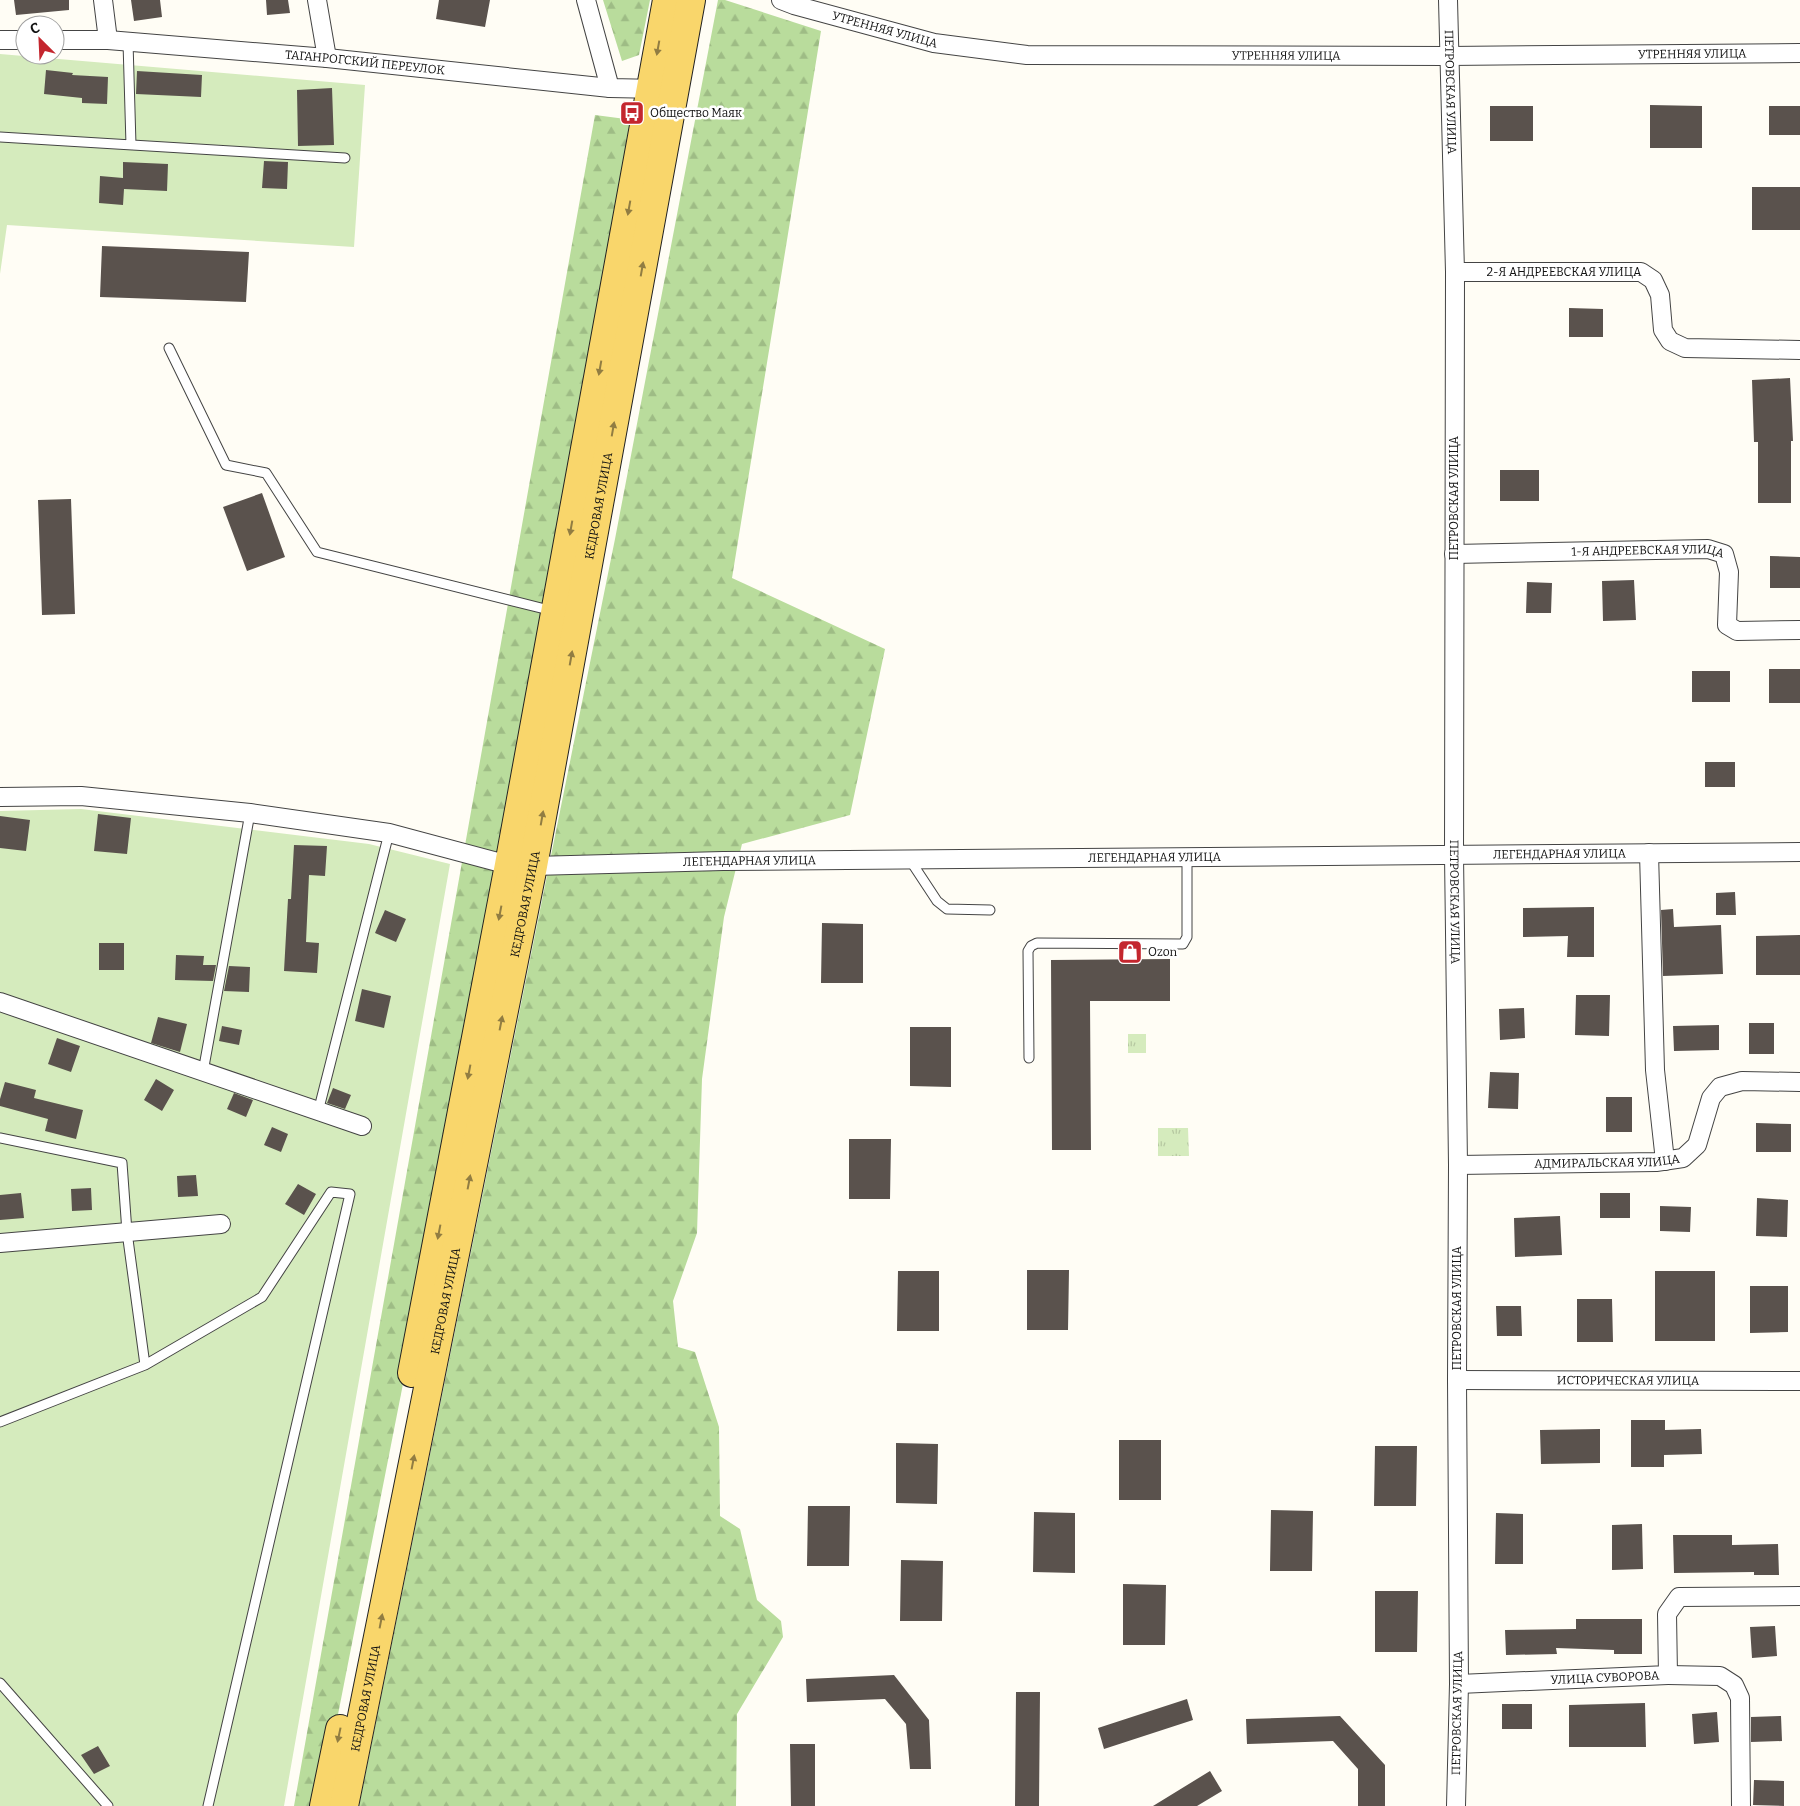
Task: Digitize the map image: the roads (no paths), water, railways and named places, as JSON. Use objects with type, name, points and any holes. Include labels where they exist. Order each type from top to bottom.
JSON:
[{"type":"main road","name":"КЕДРОВАЯ УЛИЦА","points":[[344,1806],[521,865],[663,90],[667,0]]},
{"type":"main road","name":"КЕДРОВАЯ УЛИЦА","points":[[324,1806],[521,865],[555,612],[663,90],[691,0]]},
{"type":"street","points":[[103,0],[108,40]]},
{"type":"street","points":[[318,0],[327,58]]},
{"type":"street","points":[[586,0],[610,88]]},
{"type":"street","name":"УТРЕННЯЯ УЛИЦА","points":[[781,0],[934,43],[1027,54],[1448,56],[1800,53]]},
{"type":"street","name":"ПЕТРОВСКАЯ УЛИЦА","points":[[1448,0],[1455,272],[1454,855],[1458,1165],[1459,1684],[1456,1806]]},
{"type":"street","points":[[0,40],[15,40]]},
{"type":"street","name":"ТАГАНРОГСКИЙ ПЕРЕУЛОК","points":[[65,40],[108,40],[327,58],[610,88],[663,90]]},
{"type":"street","name":"2-Я АНДРЕЕВСКАЯ УЛИЦА","points":[[1455,272],[1641,272],[1653,280],[1660,295],[1663,330],[1670,341],[1685,348],[1800,350]]},
{"type":"street","name":"1-Я АНДРЕЕВСКАЯ УЛИЦА","points":[[1454,554],[1708,549],[1724,554],[1729,572],[1727,625],[1737,631],[1800,630]]},
{"type":"street","name":"ЛЕГЕНДАРНАЯ УЛИЦА","points":[[0,797],[81,796],[250,813],[389,833],[521,865],[723,861],[1800,852]]},
{"type":"street","points":[[1649,853],[1655,1070],[1665,1161]]},
{"type":"street","points":[[0,1002],[362,1126]]},
{"type":"street","name":"АДМИРАЛЬСКАЯ УЛИЦА","points":[[1458,1165],[1665,1161],[1683,1158],[1697,1144],[1711,1098],[1720,1087],[1742,1081],[1800,1082]]},
{"type":"street","points":[[0,1243],[221,1224]]},
{"type":"street","name":"ИСТОРИЧЕСКАЯ УЛИЦА","points":[[1457,1380],[1800,1381]]},
{"type":"street","name":"УЛИЦА СУВОРОВА","points":[[1459,1684],[1668,1676],[1668,1614],[1679,1597],[1800,1596]]},
{"type":"street","points":[[1668,1676],[1720,1676],[1734,1685],[1740,1698],[1741,1806]]},
{"type":"lane","points":[[128,42],[130,145]]},
{"type":"lane","points":[[0,137],[345,158]]},
{"type":"lane","points":[[169,348],[226,465],[266,474],[317,552],[555,612]]},
{"type":"lane","points":[[203,1072],[250,813]]},
{"type":"lane","points":[[318,1112],[389,833]]},
{"type":"lane","points":[[1029,1058],[1028,950],[1031,946],[1037,943],[1183,944],[1187,937],[1187,857]]},
{"type":"lane","points":[[910,860],[937,901],[946,909],[990,910]]},
{"type":"lane","points":[[0,1138],[122,1163],[127,1232],[145,1365]]},
{"type":"lane","points":[[0,1422],[145,1365],[262,1297],[331,1192],[350,1194],[208,1806]]},
{"type":"lane","points":[[0,1683],[108,1806]]},
{"type":"place","name":"Общество Маяк","points":[[632,113]]},
{"type":"place","name":"Ozon","points":[[1130,952]]}]
